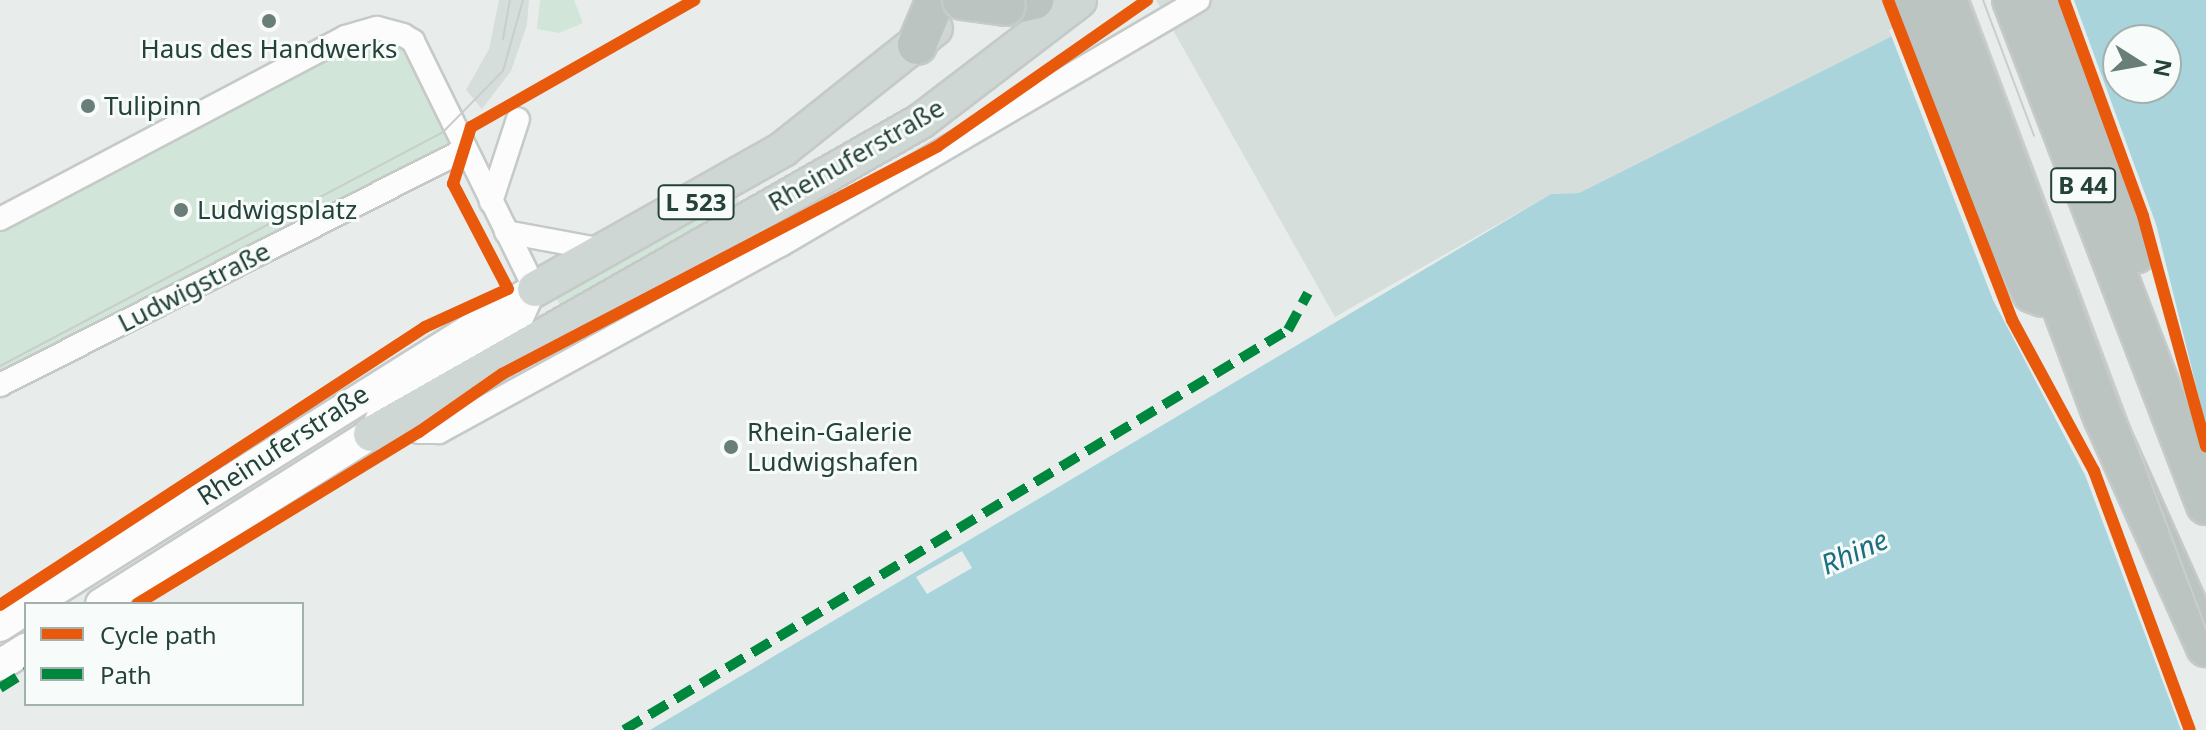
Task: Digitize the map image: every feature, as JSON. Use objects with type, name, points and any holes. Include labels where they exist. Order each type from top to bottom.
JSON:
[{"type":"highway","points":[[917,45],[936,0]]},
{"type":"highway","points":[[963,0],[1020,3]]},
{"type":"highway","points":[[1907,0],[2032,293],[2061,303]]},
{"type":"highway","name":"B 44","points":[[1947,0],[2061,303],[2206,647]]},
{"type":"highway","name":"B 44","points":[[2012,0],[2152,375],[2206,505]]},
{"type":"highway","points":[[2046,0],[2139,265],[2151,311],[2152,375]]},
{"type":"main road","name":"Rheinuferstraße","points":[[36,602],[535,289],[783,149],[917,45],[963,0]]},
{"type":"main road","name":"Rheinuferstraße","points":[[104,602],[371,434],[973,86],[1079,0]]},
{"type":"main road","points":[[0,626],[24,610]]},
{"type":"main road","points":[[0,665],[24,650]]},
{"type":"street","points":[[419,432],[439,432],[781,245],[1198,0]]},
{"type":"street","points":[[0,219],[345,37],[377,28],[413,41],[535,289]]},
{"type":"street","points":[[491,202],[518,119]]},
{"type":"street","name":"Ludwigstraße","points":[[0,385],[464,150]]},
{"type":"street","points":[[506,232],[606,251]]},
{"type":"street","name":"Rheinuferstraße","points":[[371,434],[382,405],[521,320],[535,289]]},
{"type":"shaded area","points":[[499,0],[529,0],[527,25],[511,71],[482,109],[466,90],[489,49]]},
{"type":"shaded area","points":[[1156,0],[1964,0],[1579,193],[1551,194],[1335,317]]},
{"type":"green space","points":[[540,0],[574,0],[583,23],[559,33],[537,29]]},
{"type":"green space","name":"Ludwigsplatz","points":[[395,31],[464,150],[0,385],[0,219],[345,37]]},
{"type":"green space","points":[[735,193],[740,202],[560,305],[553,293]]},
{"type":"water","name":"Rhine","points":[[1964,0],[2206,0],[2206,730],[650,730],[1551,194],[1579,193]]},
{"type":"pier","points":[[1955,0],[2074,0],[2102,76],[2102,104],[2112,104],[2156,224],[2206,426],[2206,730],[2181,730],[2085,475],[1993,300],[1889,30]]},
{"type":"pier","points":[[962,551],[972,568],[927,594],[916,577]]},
{"type":"tram line","points":[[503,39],[510,0]]},
{"type":"tram line","points":[[0,366],[443,132],[503,71],[523,0]]},
{"type":"tram line","points":[[1970,0],[2206,629]]},
{"type":"tram line","points":[[1983,0],[2034,136]]},
{"type":"marked path","points":[[624,730],[1288,330],[1308,293]]},
{"type":"marked path","points":[[0,688],[24,673]]},
{"type":"cycle path","points":[[0,605],[425,327],[508,289],[453,184],[471,127],[695,0]]},
{"type":"cycle path","points":[[140,602],[419,432],[502,374],[938,146],[1147,0]]},
{"type":"cycle path","points":[[1888,0],[2012,320],[2094,471],[2190,730]]},
{"type":"cycle path","points":[[2064,0],[2143,216],[2206,447]]},
{"type":"place","name":"Haus des Handwerks","points":[[269,21]]},
{"type":"place","name":"Tulipinn","points":[[88,106]]},
{"type":"place","name":"Ludwigsplatz","points":[[181,210]]},
{"type":"place","name":"Rhein-Galerie Ludwigshafen","points":[[731,447]]}]
